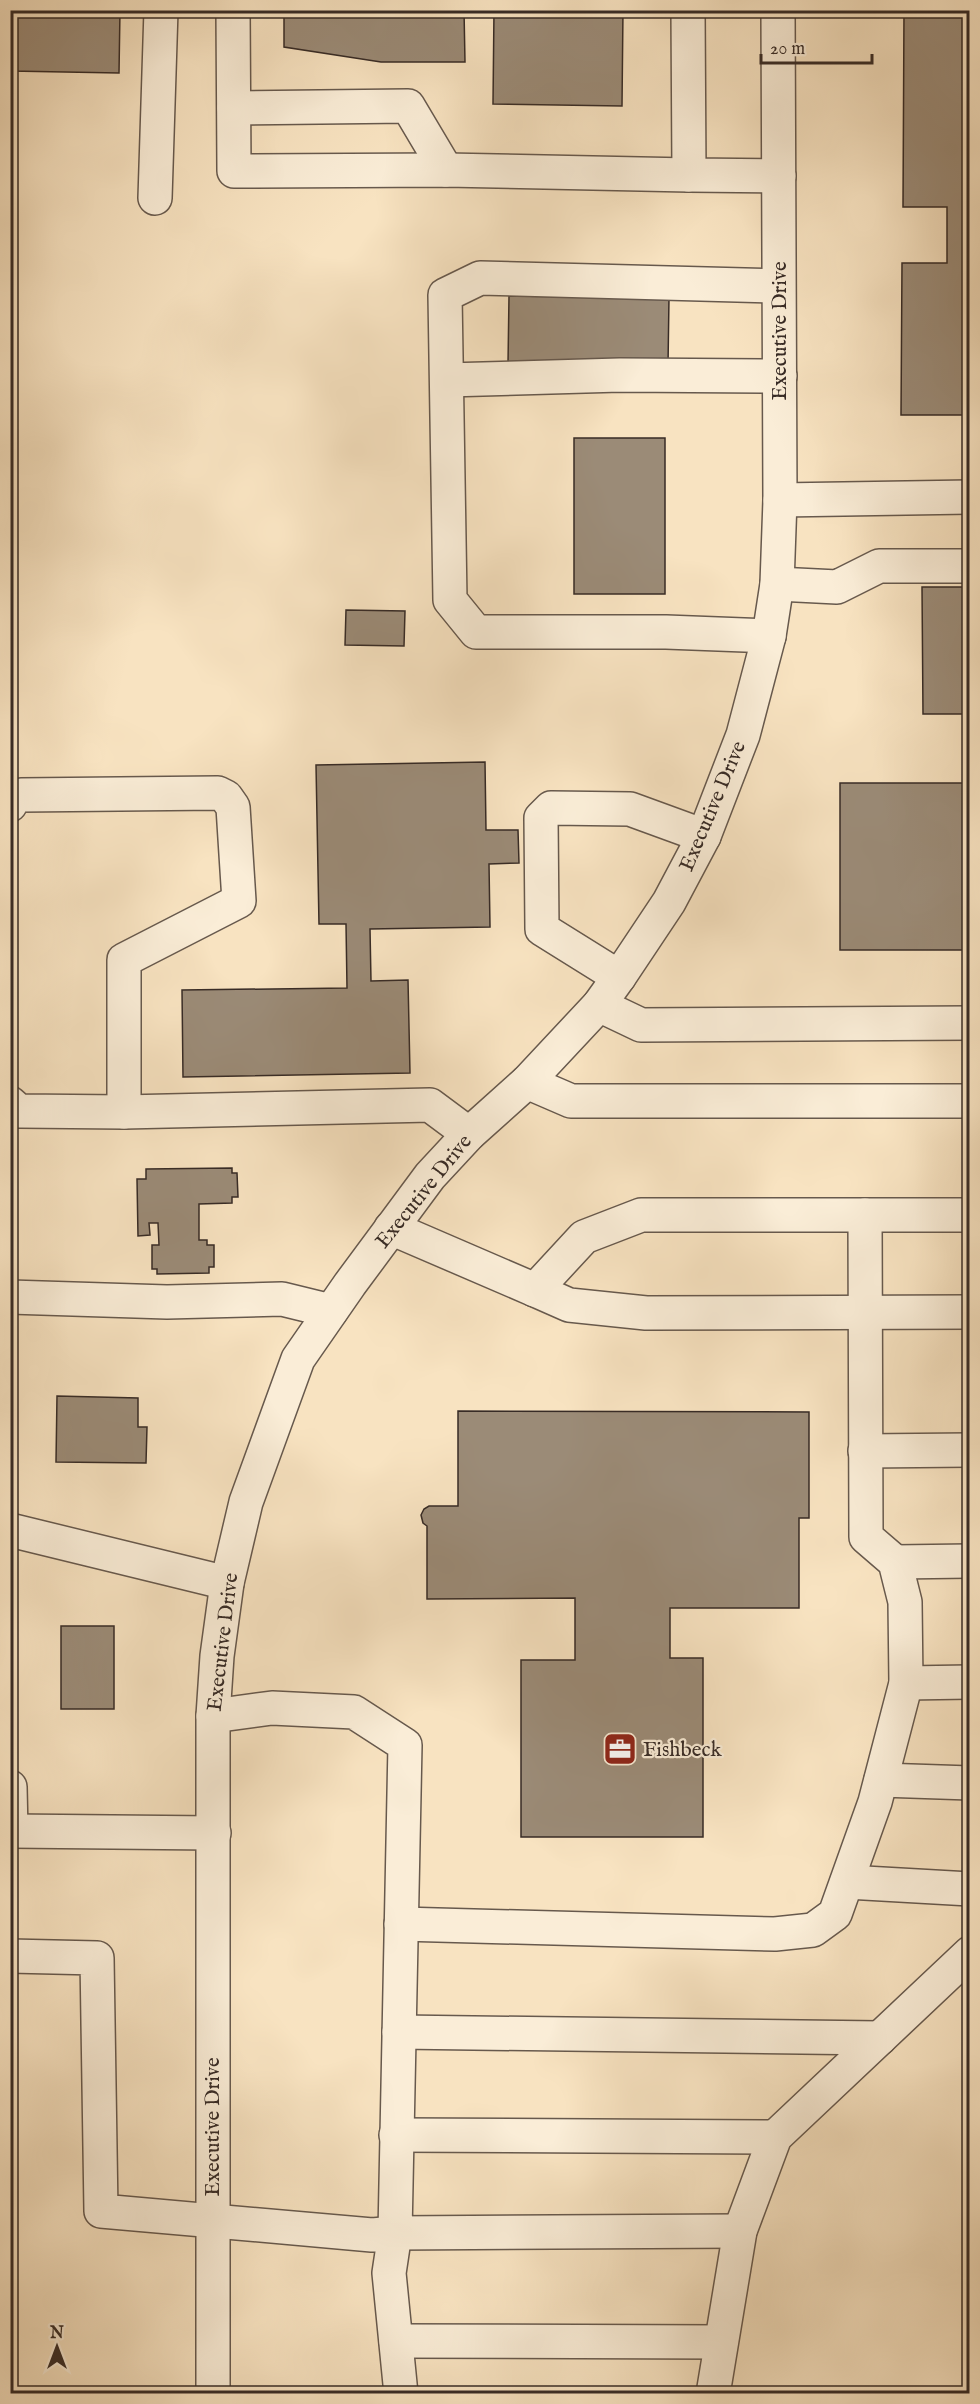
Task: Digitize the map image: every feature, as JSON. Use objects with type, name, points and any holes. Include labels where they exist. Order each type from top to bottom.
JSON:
[{"type":"street","points":[[155,198],[161,10]]},
{"type":"street","points":[[233,10],[234,171],[446,170],[779,176]]},
{"type":"street","points":[[688,10],[689,175]]},
{"type":"street","name":"Executive Drive","points":[[213,2394],[211,2222],[213,1716],[217,1656],[227,1583],[246,1502],[298,1359],[430,1176],[469,1134],[527,1082],[599,1005],[619,977],[669,902],[704,836],[743,735],[769,636],[777,584],[780,500],[778,10]]},
{"type":"street","points":[[234,108],[408,106],[446,170]]},
{"type":"street","points":[[769,636],[666,632],[476,632],[450,600],[445,295],[480,278],[778,286]]},
{"type":"street","points":[[447,380],[620,375],[780,376]]},
{"type":"street","points":[[780,500],[969,497]]},
{"type":"street","points":[[777,584],[837,587],[879,566],[969,566]]},
{"type":"street","points":[[10,805],[21,795],[218,793],[226,797],[233,807],[238,901],[124,960],[124,1112]]},
{"type":"street","points":[[619,977],[542,929],[541,818],[551,808],[630,808],[704,836]]},
{"type":"street","points":[[599,1005],[641,1025],[969,1023]]},
{"type":"street","points":[[527,1082],[571,1101],[969,1101]]},
{"type":"street","points":[[10,1103],[19,1111],[124,1112],[430,1105],[469,1134]]},
{"type":"street","points":[[535,1290],[584,1237],[641,1215],[969,1215]]},
{"type":"street","points":[[401,1924],[775,1934],[813,1930],[835,1914],[881,1780],[906,1683],[905,1602],[895,1562],[866,1537],[865,1215]]},
{"type":"street","points":[[391,1228],[569,1305],[645,1313],[969,1312]]},
{"type":"street","points":[[10,1298],[167,1302],[282,1299],[331,1311]]},
{"type":"street","points":[[865,1451],[969,1449]]},
{"type":"street","points":[[10,1530],[227,1583]]},
{"type":"street","points":[[895,1562],[969,1561]]},
{"type":"street","points":[[906,1683],[969,1682]]},
{"type":"street","points":[[213,1716],[272,1708],[354,1713],[405,1744],[394,2232],[389,2273],[401,2394]]},
{"type":"street","points":[[881,1780],[969,1783]]},
{"type":"street","points":[[10,1787],[11,1831],[214,1833]]},
{"type":"street","points":[[847,1882],[969,1889]]},
{"type":"street","points":[[713,2394],[740,2231],[775,2137],[969,1953]]},
{"type":"street","points":[[10,1956],[97,1958],[101,2211],[372,2235],[394,2232],[740,2231]]},
{"type":"street","points":[[399,2032],[880,2038]]},
{"type":"street","points":[[396,2135],[775,2137]]},
{"type":"street","points":[[396,2341],[722,2342]]},
{"type":"building","points":[[10,10],[120,10],[119,73],[10,71]]},
{"type":"building","points":[[284,10],[464,10],[465,62],[381,62],[284,47]]},
{"type":"building","points":[[494,10],[623,10],[622,106],[493,104]]},
{"type":"building","points":[[904,10],[970,10],[970,415],[901,415],[902,263],[947,263],[947,207],[903,207]]},
{"type":"building","points":[[509,296],[669,298],[668,366],[508,364]]},
{"type":"building","points":[[574,438],[665,438],[665,594],[574,594]]},
{"type":"building","points":[[922,587],[970,587],[970,714],[923,714]]},
{"type":"building","points":[[346,610],[405,611],[404,646],[345,645]]},
{"type":"building","points":[[485,762],[486,830],[518,830],[519,863],[489,864],[490,927],[370,929],[371,981],[408,980],[410,1073],[183,1077],[182,990],[347,988],[346,924],[319,924],[316,765]]},
{"type":"building","points":[[840,783],[970,783],[970,950],[840,950]]},
{"type":"building","points":[[232,1168],[232,1173],[237,1173],[238,1197],[232,1197],[232,1203],[199,1204],[199,1240],[207,1240],[207,1245],[214,1245],[214,1267],[209,1267],[209,1273],[157,1274],[157,1269],[152,1269],[152,1245],[159,1245],[158,1223],[149,1223],[150,1235],[138,1236],[137,1179],[146,1179],[146,1169]]},
{"type":"building","points":[[57,1396],[138,1398],[138,1427],[147,1427],[146,1463],[56,1462]]},
{"type":"building","points":[[458,1411],[809,1412],[809,1518],[799,1518],[799,1608],[670,1608],[670,1658],[703,1658],[703,1837],[521,1837],[521,1660],[575,1660],[575,1598],[427,1599],[427,1526],[423,1523],[421,1515],[429,1506],[458,1506]]},
{"type":"building","points":[[61,1626],[114,1626],[114,1709],[61,1709]]},
{"type":"place","name":"Fishbeck","points":[[620,1749]]}]
